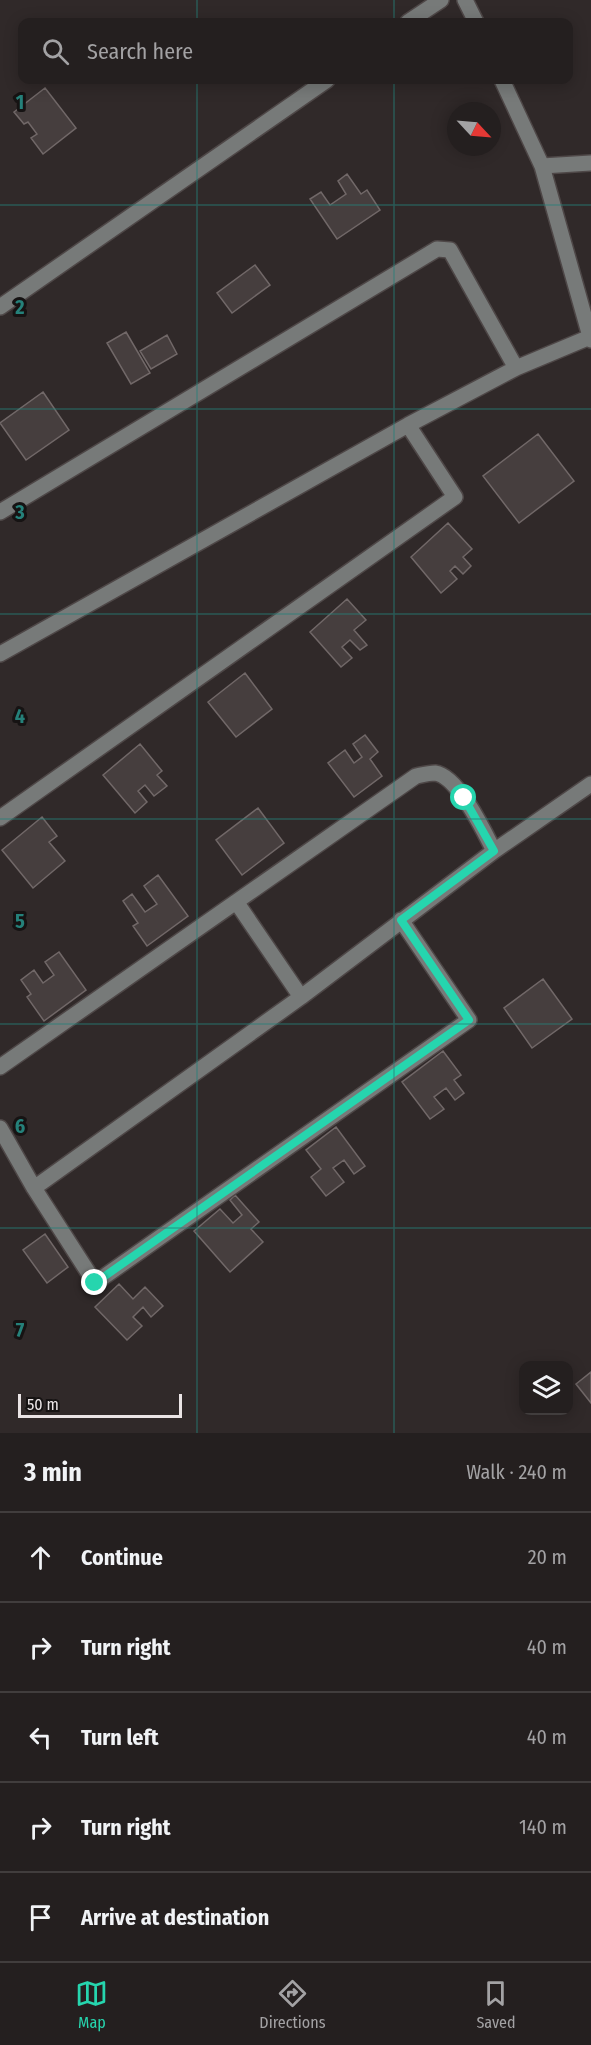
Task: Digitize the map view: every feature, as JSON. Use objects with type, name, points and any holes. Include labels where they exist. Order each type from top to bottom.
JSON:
[{"type":"street","points":[[414,18],[441,0]]},
{"type":"street","points":[[465,0],[474,18]]},
{"type":"street","points":[[0,307],[321,84]]},
{"type":"street","points":[[0,654],[408,425],[516,368],[590,338],[542,166],[504,84]]},
{"type":"street","points":[[542,166],[591,163]]},
{"type":"street","points":[[0,512],[437,249],[450,250],[516,368]]},
{"type":"street","points":[[0,818],[455,497],[408,425]]},
{"type":"street","points":[[0,1067],[416,776],[435,773],[448,779],[464,798],[494,851]]},
{"type":"street","points":[[34,1188],[302,997],[494,851],[591,784]]},
{"type":"street","points":[[237,903],[302,997]]},
{"type":"street","points":[[0,1128],[34,1188],[95,1283],[469,1020],[401,920]]},
{"type":"building","points":[[45,88],[76,128],[43,154],[31,138],[37,134],[28,122],[24,124],[14,112]]},
{"type":"building","points":[[347,174],[361,194],[367,190],[380,210],[337,239],[310,199],[321,192],[330,205],[346,194],[338,181]]},
{"type":"building","points":[[255,265],[270,285],[232,313],[217,293]]},
{"type":"building","points":[[126,332],[150,373],[131,384],[107,343]]},
{"type":"building","points":[[167,335],[177,354],[151,369],[140,351]]},
{"type":"building","points":[[43,392],[69,430],[26,460],[0,423]]},
{"type":"building","points":[[538,434],[574,481],[519,523],[483,476]]},
{"type":"building","points":[[448,523],[472,549],[463,557],[471,566],[463,574],[455,566],[450,571],[457,579],[441,593],[411,557]]},
{"type":"building","points":[[347,599],[366,620],[354,630],[367,645],[360,650],[350,640],[342,647],[352,658],[341,667],[310,632]]},
{"type":"building","points":[[245,673],[272,709],[236,737],[208,702]]},
{"type":"building","points":[[365,735],[378,752],[370,759],[382,776],[354,797],[328,763],[345,750],[354,763],[362,757],[353,744]]},
{"type":"building","points":[[140,744],[162,771],[157,775],[167,786],[154,796],[145,785],[138,791],[147,802],[135,813],[103,775]]},
{"type":"building","points":[[258,808],[284,843],[242,875],[216,840]]},
{"type":"building","points":[[42,817],[57,836],[49,842],[65,861],[33,888],[2,850]]},
{"type":"building","points":[[158,875],[188,916],[147,946],[133,926],[138,923],[123,901],[132,894],[145,912],[157,904],[144,886]]},
{"type":"building","points":[[59,952],[86,990],[44,1021],[27,997],[31,994],[21,980],[34,970],[43,983],[54,975],[45,962]]},
{"type":"building","points":[[543,979],[572,1019],[532,1048],[504,1008]]},
{"type":"building","points":[[443,1051],[461,1075],[454,1080],[464,1093],[455,1100],[446,1088],[434,1097],[444,1109],[430,1119],[402,1082]]},
{"type":"building","points":[[336,1127],[365,1166],[354,1174],[344,1160],[333,1168],[344,1182],[326,1196],[311,1177],[321,1169],[306,1150]]},
{"type":"building","points":[[235,1195],[259,1222],[251,1229],[263,1242],[230,1272],[194,1231],[220,1209],[233,1223],[242,1215],[230,1200]]},
{"type":"building","points":[[45,1234],[68,1267],[47,1283],[23,1250]]},
{"type":"building","points":[[119,1284],[133,1299],[145,1287],[163,1306],[151,1317],[143,1307],[133,1317],[142,1326],[127,1340],[95,1307]]},
{"type":"building","points":[[591,1372],[591,1403],[576,1384]]},
{"type":"route","points":[[95,1283],[469,1020],[401,920],[494,851],[464,798]]}]
